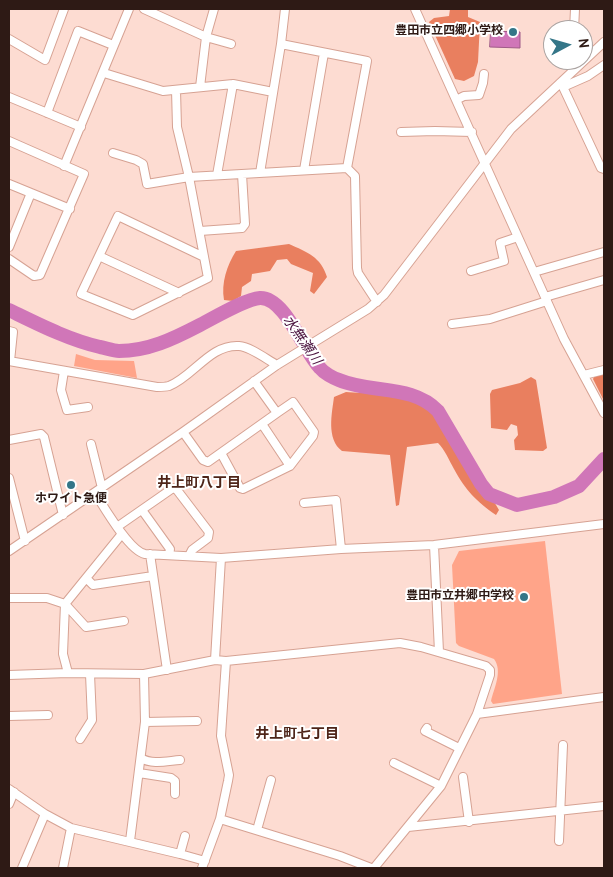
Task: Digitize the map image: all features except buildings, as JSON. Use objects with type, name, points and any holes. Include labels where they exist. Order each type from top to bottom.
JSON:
[{"type":"street","points":[[9,39],[45,60],[64,9]]},
{"type":"street","points":[[64,166],[129,9]]},
{"type":"street","points":[[144,9],[206,37],[231,44]]},
{"type":"street","points":[[200,87],[206,37],[214,9]]},
{"type":"street","points":[[260,173],[285,9]]},
{"type":"street","points":[[415,9],[546,299],[604,413]]},
{"type":"street","points":[[47,113],[78,32],[113,45]]},
{"type":"street","points":[[9,551],[277,365],[377,302],[389,290],[452,204],[511,129],[562,85],[572,71],[604,42]]},
{"type":"street","points":[[281,44],[367,61],[347,168]]},
{"type":"street","points":[[304,170],[324,53]]},
{"type":"street","points":[[562,85],[588,76],[604,65]]},
{"type":"street","points":[[104,73],[163,91],[233,84],[273,92]]},
{"type":"street","points":[[456,100],[464,96],[479,95],[484,74]]},
{"type":"street","points":[[217,175],[233,84]]},
{"type":"street","points":[[562,85],[601,168],[604,169]]},
{"type":"street","points":[[176,90],[177,127],[189,177],[208,278],[133,315],[81,294],[118,216],[204,257]]},
{"type":"street","points":[[9,97],[81,127]]},
{"type":"street","points":[[401,132],[472,132]]},
{"type":"street","points":[[9,141],[84,174],[40,275],[34,276],[9,259]]},
{"type":"street","points":[[113,152],[143,164],[147,184],[189,177],[347,168],[355,176],[358,273],[377,302]]},
{"type":"street","points":[[200,232],[242,228],[245,224],[242,174]]},
{"type":"street","points":[[9,184],[70,209]]},
{"type":"street","points":[[9,247],[31,193]]},
{"type":"street","points":[[471,271],[504,261],[500,244],[518,237]]},
{"type":"street","points":[[534,272],[604,252]]},
{"type":"street","points":[[99,256],[179,293]]},
{"type":"street","points":[[452,324],[490,319],[604,280]]},
{"type":"street","points":[[9,330],[13,332],[9,361],[157,388],[168,386],[225,348],[240,346],[277,365]]},
{"type":"street","points":[[584,375],[604,370]]},
{"type":"street","points":[[64,371],[61,390],[67,410],[88,407]]},
{"type":"street","points":[[254,381],[277,413]]},
{"type":"street","points":[[183,432],[205,461],[208,462],[293,402],[314,432],[314,436],[290,466],[243,489],[240,488],[221,453]]},
{"type":"street","points":[[262,424],[290,466]]},
{"type":"street","points":[[9,440],[40,434],[44,438],[63,515]]},
{"type":"street","points":[[91,444],[102,488]]},
{"type":"street","points":[[9,478],[25,541]]},
{"type":"street","points":[[117,526],[173,488],[177,490],[208,532],[208,538],[192,550],[189,556]]},
{"type":"street","points":[[95,493],[121,535],[141,554],[221,558],[341,549],[434,545],[604,524]]},
{"type":"street","points":[[304,503],[336,500],[341,549]]},
{"type":"street","points":[[142,510],[170,549],[169,555]]},
{"type":"street","points":[[68,673],[63,654],[65,604],[121,535]]},
{"type":"street","points":[[434,545],[439,652]]},
{"type":"street","points":[[150,554],[167,670]]},
{"type":"street","points":[[214,660],[221,558]]},
{"type":"street","points":[[86,578],[93,585],[153,576]]},
{"type":"street","points":[[9,598],[47,598],[65,604],[86,627],[124,621]]},
{"type":"street","points":[[9,675],[68,673],[144,674],[214,660],[226,661],[400,643],[486,666],[490,670],[477,714],[441,786],[372,868],[360,866],[340,856],[220,819]]},
{"type":"street","points":[[9,804],[11,791],[45,814],[71,828],[180,854],[204,865],[220,819],[229,775],[222,736],[226,661]]},
{"type":"street","points":[[80,739],[92,720],[90,674]]},
{"type":"street","points":[[130,841],[145,722],[144,674]]},
{"type":"street","points":[[477,714],[604,697]]},
{"type":"street","points":[[9,716],[48,715]]},
{"type":"street","points":[[145,722],[197,720]]},
{"type":"street","points":[[427,728],[426,731],[459,748]]},
{"type":"street","points":[[559,841],[563,745]]},
{"type":"street","points":[[141,758],[155,762],[180,760]]},
{"type":"street","points":[[394,763],[441,786]]},
{"type":"street","points":[[139,773],[171,778],[175,781],[175,794]]},
{"type":"street","points":[[463,777],[469,822]]},
{"type":"street","points":[[257,830],[271,780]]},
{"type":"street","points":[[408,827],[469,822],[604,806]]},
{"type":"street","points":[[22,868],[45,814]]},
{"type":"street","points":[[63,868],[71,828]]},
{"type":"street","points":[[180,854],[185,836]]},
{"type":"shaded area","points":[[450,9],[468,9],[468,17],[480,22],[478,62],[474,76],[464,81],[455,79],[429,22],[434,18],[449,16]]},
{"type":"shaded area","points":[[491,31],[520,32],[520,48],[490,47]]},
{"type":"shaded area","points":[[289,244],[312,256],[324,270],[327,277],[314,294],[310,291],[313,273],[291,264],[287,259],[277,260],[270,271],[252,274],[251,281],[242,287],[241,296],[233,301],[224,300],[223,287],[226,274],[236,251]]},
{"type":"shaded area","points":[[76,354],[95,360],[134,361],[137,378],[74,366]]},
{"type":"shaded area","points":[[604,371],[604,401],[593,379],[595,375]]},
{"type":"shaded area","points":[[531,377],[536,380],[547,448],[543,451],[515,450],[514,440],[518,435],[517,426],[511,424],[507,430],[491,428],[490,394],[492,390],[520,383]]},
{"type":"shaded area","points":[[346,392],[400,396],[425,403],[432,409],[450,435],[469,471],[496,505],[499,510],[496,515],[467,490],[438,443],[407,447],[399,505],[396,506],[390,455],[342,451],[334,440],[331,418],[334,397]]},
{"type":"shaded area","points":[[545,541],[562,694],[493,704],[491,701],[498,674],[497,664],[494,659],[459,646],[456,643],[452,565],[459,551]]},
{"type":"waterway","name":"水無瀬川","points":[[9,310],[77,340],[119,351],[150,347],[246,302],[260,298],[269,300],[286,315],[314,360],[326,373],[352,384],[404,393],[428,402],[438,411],[481,484],[489,494],[517,505],[554,497],[579,486],[604,459]]},
{"type":"place","name":"豊田市立四郷小学校","points":[[513,32]]},
{"type":"place","name":"ホワイト急便","points":[[71,485]]},
{"type":"place","name":"豊田市立井郷中学校","points":[[524,597]]},
{"type":"district","name":"井上町八丁目","points":[[199,484]]},
{"type":"district","name":"井上町七丁目","points":[[297,735]]}]
